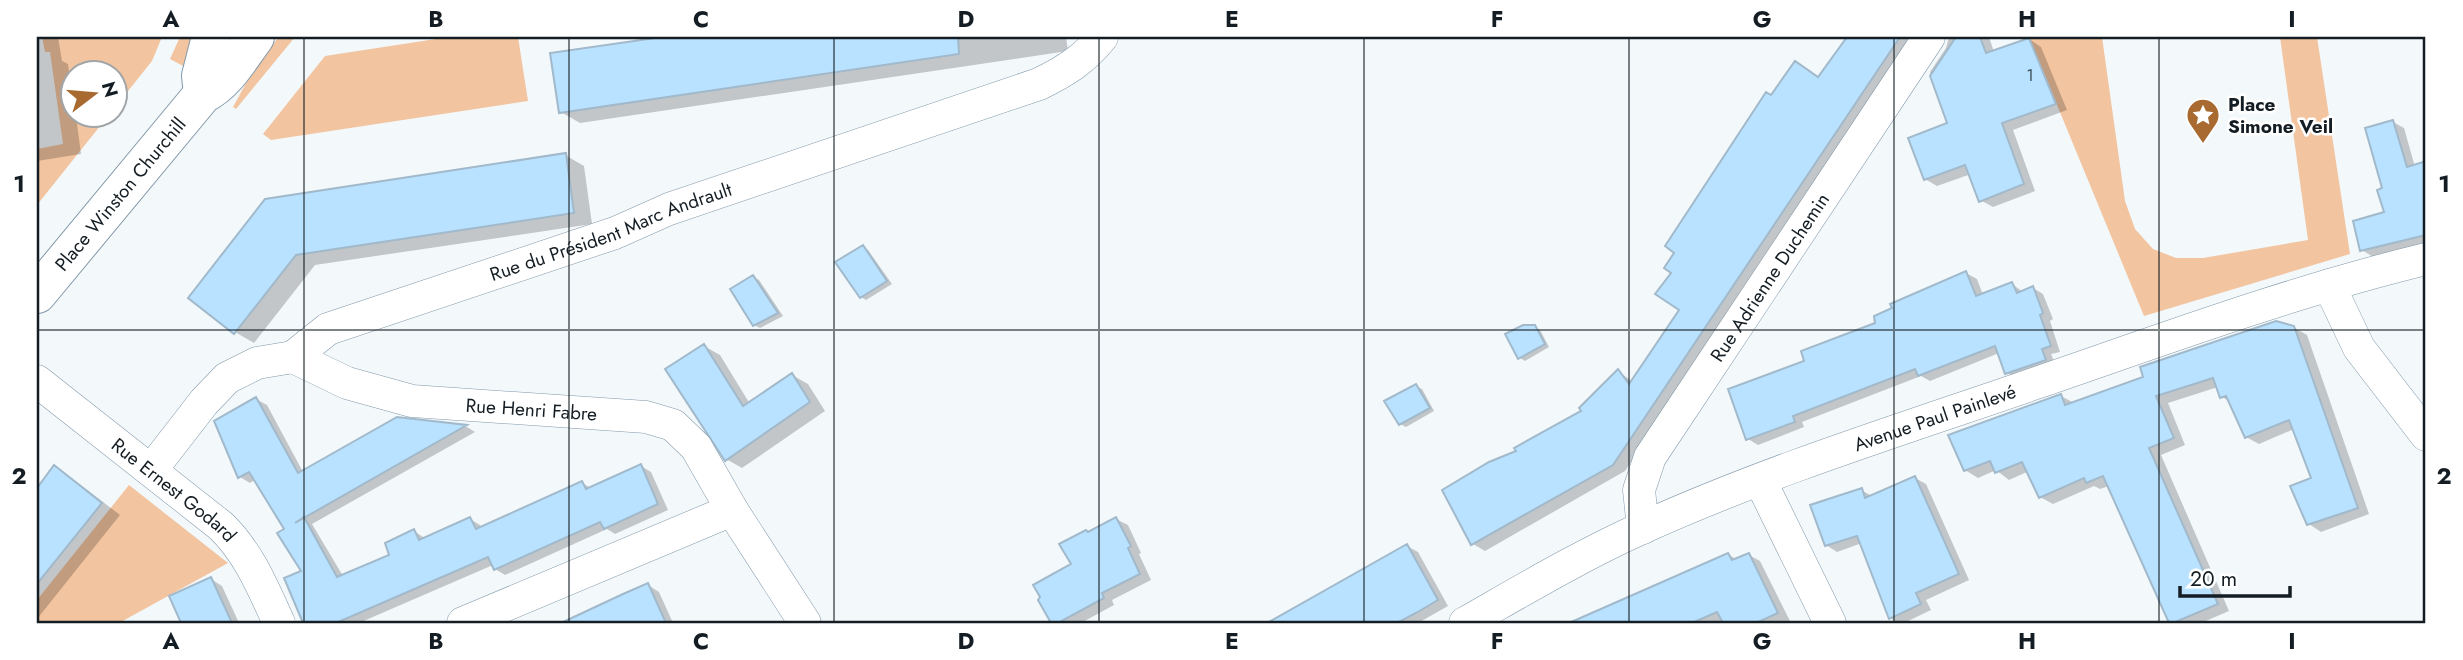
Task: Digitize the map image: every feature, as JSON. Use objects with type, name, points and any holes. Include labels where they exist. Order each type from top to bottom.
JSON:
[{"type":"main road","points":[[203,94],[201,76],[211,37]]},
{"type":"main road","name":"Place Winston Churchill","points":[[37,294],[203,94],[213,89],[224,77],[255,37]]},
{"type":"street","name":"Rue du Président Marc Andrault","points":[[152,470],[204,402],[227,378],[257,363],[293,356],[328,329],[615,233],[669,209],[1040,84],[1068,69],[1092,50],[1102,37]]},
{"type":"street","name":"Rue Adrienne Duchemin","points":[[1643,528],[1639,490],[1650,457],[1929,37]]},
{"type":"street","name":"Avenue Paul Painlevé","points":[[1465,623],[1583,556],[1760,480],[2164,339],[2329,285],[2426,259]]},
{"type":"street","points":[[2329,285],[2336,305],[2359,348],[2426,435]]},
{"type":"street","name":"Rue Henri Fabre","points":[[293,356],[347,383],[412,401],[646,417],[673,425],[696,447],[732,510],[805,623]]},
{"type":"street","name":"Rue Ernest Godard","points":[[37,382],[152,470],[237,541],[279,623]]},
{"type":"street","points":[[1760,480],[1830,623]]},
{"type":"street","points":[[463,623],[732,510]]},
{"type":"shaded area","points":[[42,37],[162,37],[152,61],[130,88],[130,60],[60,60],[60,123],[50,52],[45,52]]},
{"type":"shaded area","points":[[180,37],[196,37],[187,68],[170,59]]},
{"type":"shaded area","points":[[279,37],[295,37],[236,109],[233,107],[258,61]]},
{"type":"shaded area","points":[[449,37],[518,37],[528,101],[271,140],[263,134],[325,56]]},
{"type":"shaded area","points":[[2029,37],[2102,37],[2125,201],[2135,229],[2153,249],[2176,258],[2203,258],[2308,240],[2280,37],[2317,37],[2350,254],[2144,316]]},
{"type":"shaded area","points":[[61,130],[97,130],[37,205],[37,149],[63,144]]},
{"type":"shaded area","points":[[129,485],[228,563],[119,623],[37,623],[37,600]]},
{"type":"building","points":[[662,37],[958,37],[959,54],[559,113],[550,53]]},
{"type":"building","points":[[1847,37],[1900,37],[1613,465],[1471,545],[1442,490],[1489,462],[1516,451],[1514,448],[1581,411],[1579,408],[1618,369],[1629,384],[1679,310],[1655,294],[1671,273],[1664,268],[1674,253],[1665,246],[1766,92],[1771,95],[1795,61],[1818,77]]},
{"type":"building","points":[[1956,37],[1980,37],[1986,53],[2029,38],[2056,104],[2002,123],[2024,184],[1979,202],[1965,165],[1924,180],[1908,138],[1947,123],[1930,76]]},
{"type":"building","points":[[2393,120],[2407,167],[2426,161],[2426,235],[2360,251],[2353,221],[2384,212],[2377,190],[2382,188],[2365,128]]},
{"type":"building","points":[[566,153],[574,213],[296,255],[234,334],[188,298],[265,199]]},
{"type":"building","points":[[863,245],[887,281],[860,298],[835,262]]},
{"type":"building","points":[[1966,271],[1976,296],[2012,282],[2017,293],[2033,286],[2051,346],[2042,349],[2046,360],[2005,374],[1995,346],[1918,376],[1915,369],[1793,416],[1795,422],[1746,440],[1728,389],[1804,361],[1801,351],[1875,323],[1874,316],[1892,308],[1890,304]]},
{"type":"building","points":[[753,275],[778,313],[753,326],[730,289]]},
{"type":"building","points":[[2276,321],[2294,326],[2358,508],[2307,525],[2290,486],[2311,478],[2289,420],[2245,438],[2226,396],[2220,398],[2213,378],[2156,396],[2174,438],[2149,448],[2218,604],[2173,623],[2169,623],[2103,476],[2086,483],[2084,478],[2039,498],[2022,462],[1995,473],[1990,461],[1964,471],[1948,435],[2061,394],[2065,405],[2143,377],[2140,367]]},
{"type":"building","points":[[1523,325],[1535,325],[1545,344],[1518,359],[1505,334]]},
{"type":"building","points":[[704,344],[743,406],[792,373],[810,402],[725,461],[665,369]]},
{"type":"building","points":[[1416,384],[1430,408],[1399,425],[1384,401]]},
{"type":"building","points":[[256,397],[298,473],[397,417],[467,425],[304,518],[337,577],[389,555],[385,543],[414,529],[419,540],[470,517],[476,529],[582,481],[586,489],[641,464],[658,504],[604,529],[600,522],[494,570],[488,557],[336,623],[303,623],[284,578],[301,571],[277,533],[284,529],[249,472],[238,478],[214,421]]},
{"type":"building","points":[[54,465],[102,503],[37,584],[37,488]]},
{"type":"building","points":[[1915,476],[1959,574],[1916,593],[1921,604],[1889,619],[1857,536],[1825,546],[1810,505],[1862,488],[1865,498]]},
{"type":"building","points":[[1116,517],[1131,546],[1128,548],[1140,574],[1102,593],[1104,598],[1058,623],[1051,623],[1033,585],[1071,564],[1059,544]]},
{"type":"building","points":[[1407,544],[1438,600],[1416,613],[1397,623],[1267,623]]},
{"type":"building","points":[[1728,553],[1732,560],[1749,553],[1778,613],[1756,623],[1723,623],[1717,612],[1692,623],[1569,623]]},
{"type":"building","points":[[211,577],[232,623],[181,623],[169,596]]},
{"type":"building","points":[[648,583],[666,623],[561,623],[623,594]]},
{"type":"place","name":"Place Simone Veil","points":[[2203,145]]}]
